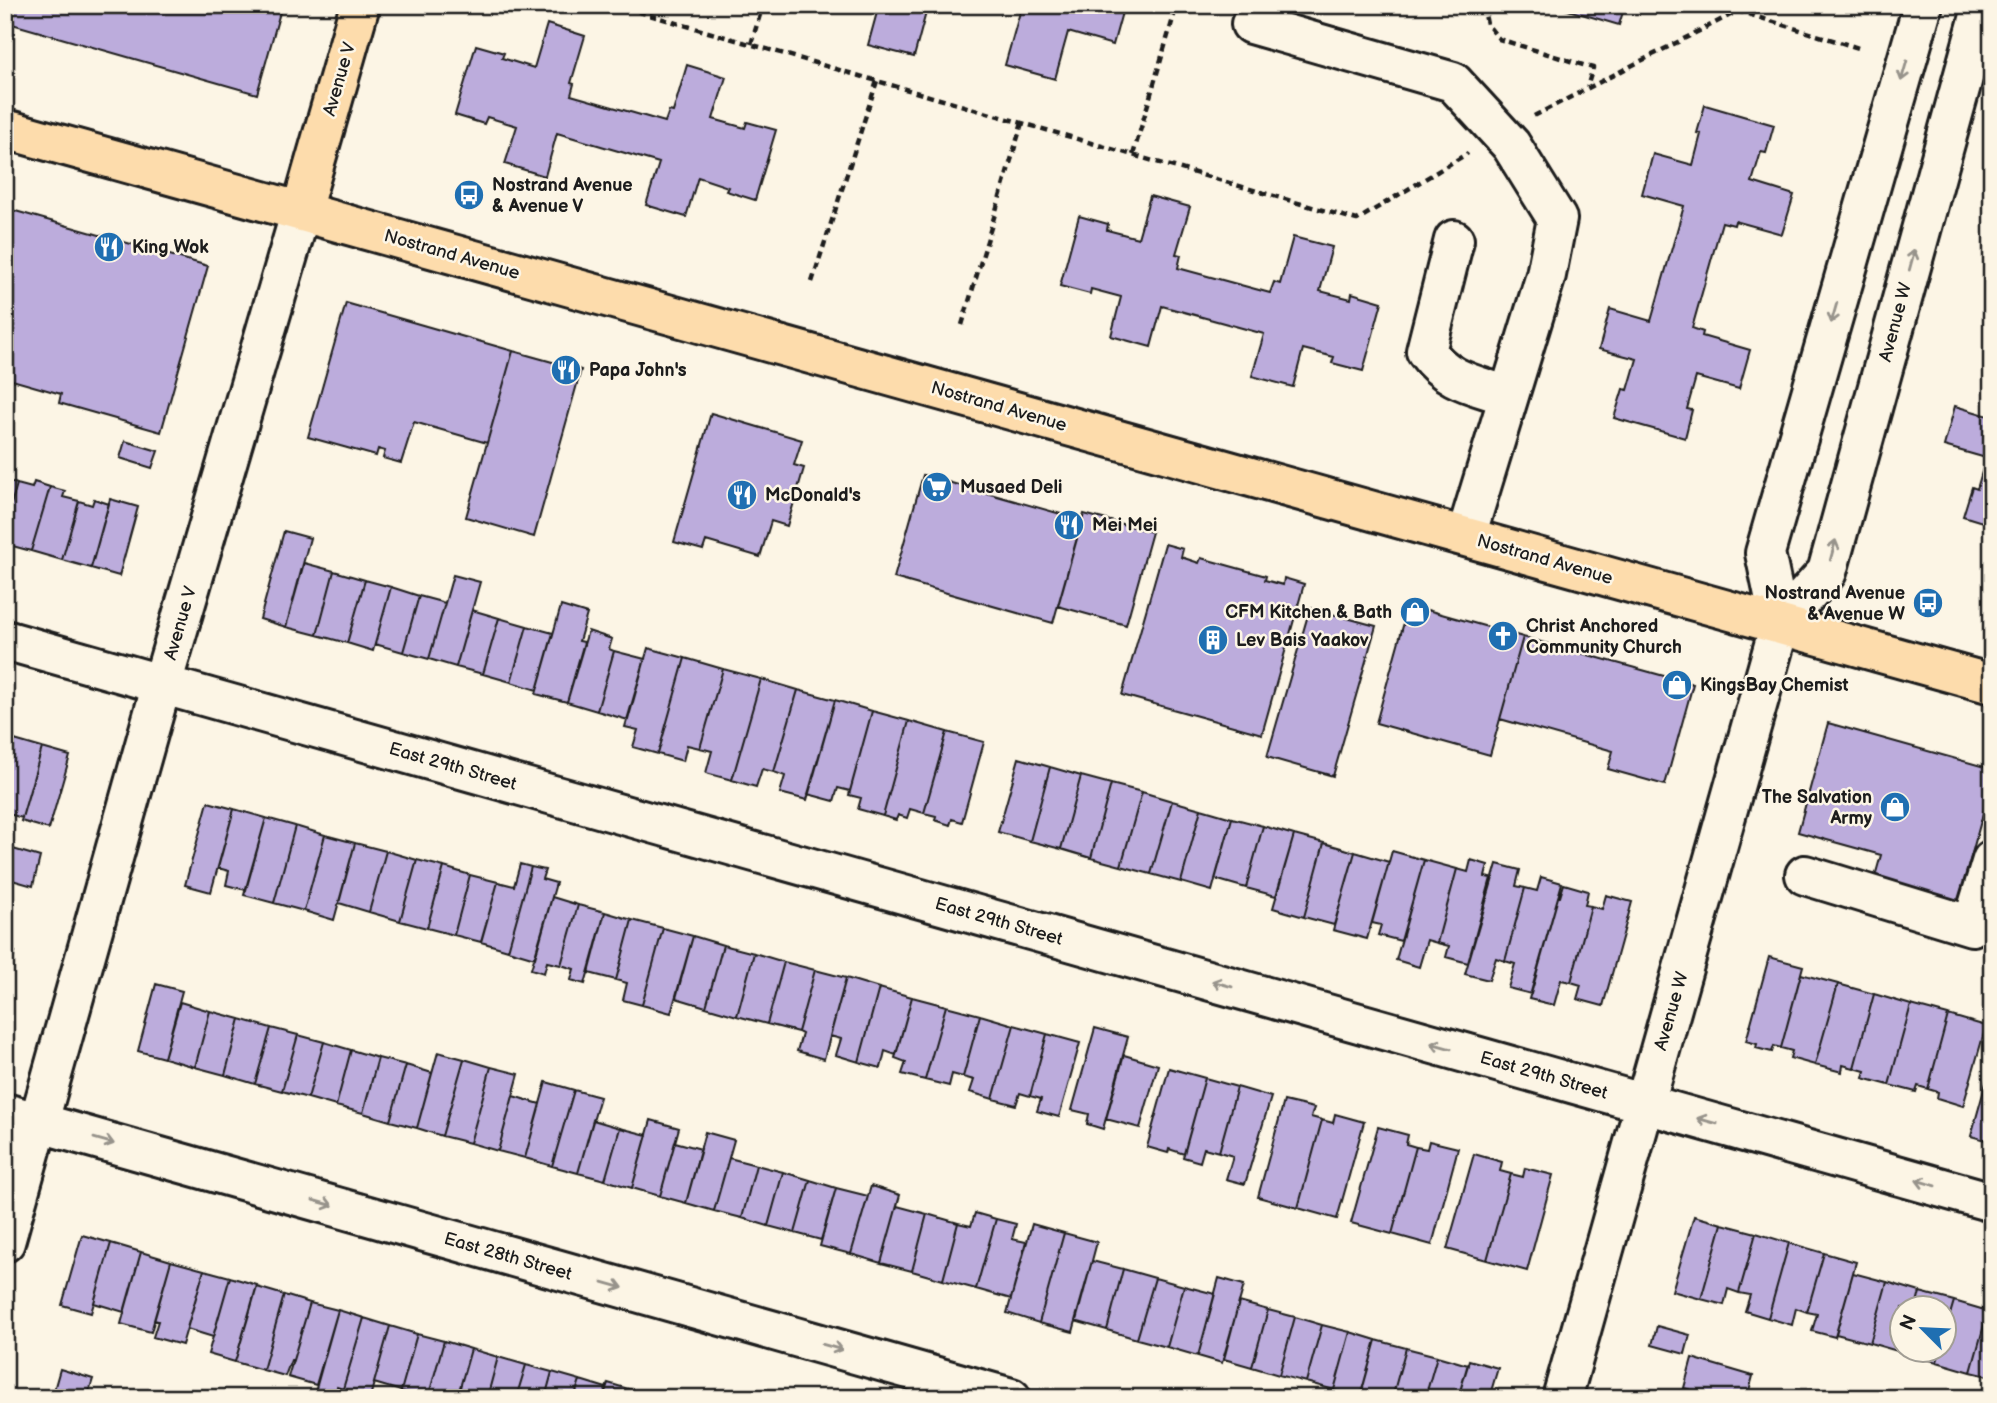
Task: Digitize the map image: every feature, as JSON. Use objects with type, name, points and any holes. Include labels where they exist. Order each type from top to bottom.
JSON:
[{"type":"main road","name":"Avenue V","points":[[301,211],[360,5]]},
{"type":"main road","name":"Nostrand Avenue","points":[[5,129],[1992,684]]},
{"type":"street","name":"Avenue W","points":[[1780,624],[1765,553],[1923,5]]},
{"type":"street","name":"Avenue W","points":[[1562,1398],[1780,624],[1827,572],[1983,5]]},
{"type":"street","points":[[1251,24],[1453,82],[1502,132],[1557,219],[1546,275],[1466,536]]},
{"type":"street","name":"Avenue V","points":[[5,1242],[22,1118],[162,684],[301,211]]},
{"type":"street","points":[[1454,240],[1426,351],[1449,375],[1508,396]]},
{"type":"street","name":"East 29th Street","points":[[5,640],[1992,1202]]},
{"type":"street","points":[[1805,875],[1972,926],[1992,860]]},
{"type":"street","name":"East 28th Street","points":[[22,1118],[1011,1398]]},
{"type":"path","points":[[615,5],[1357,220],[1502,132],[1738,8],[1862,49]]},
{"type":"path","points":[[751,44],[763,5]]},
{"type":"path","points":[[1133,155],[1177,5]]},
{"type":"path","points":[[1483,5],[1487,24],[1499,39],[1593,68],[1587,88]]},
{"type":"path","points":[[812,282],[877,81]]},
{"type":"path","points":[[962,325],[1022,123]]},
{"type":"building","points":[[5,5],[282,5],[257,94],[5,22]]},
{"type":"building","points":[[879,5],[928,5],[914,57],[868,45]]},
{"type":"building","points":[[1022,5],[1124,5],[1113,45],[1068,32],[1055,79],[1005,65]]},
{"type":"building","points":[[1551,5],[1625,5],[1619,25]]},
{"type":"building","points":[[547,24],[585,36],[571,83],[574,84],[571,95],[665,122],[669,111],[673,112],[687,65],[726,77],[713,119],[745,128],[747,122],[776,130],[755,200],[726,191],[728,187],[698,177],[686,217],[646,205],[659,163],[557,133],[545,176],[505,164],[517,126],[487,117],[484,124],[455,115],[476,45],[504,53],[502,58],[534,68]]},
{"type":"building","points":[[1705,105],[1774,125],[1766,153],[1761,152],[1752,182],[1794,195],[1782,234],[1735,221],[1734,225],[1722,222],[1692,328],[1703,332],[1702,336],[1750,350],[1739,389],[1696,377],[1687,409],[1692,410],[1685,438],[1614,418],[1623,389],[1628,390],[1637,359],[1599,349],[1610,309],[1651,321],[1684,206],[1642,194],[1653,154],[1693,165],[1701,134],[1697,133]]},
{"type":"building","points":[[1150,196],[1190,207],[1176,254],[1181,255],[1178,268],[1270,293],[1274,282],[1280,284],[1293,237],[1332,247],[1320,291],[1351,299],[1352,293],[1382,302],[1363,371],[1332,363],[1334,357],[1303,349],[1293,387],[1252,376],[1264,334],[1162,306],[1151,347],[1111,336],[1121,297],[1091,289],[1090,294],[1060,286],[1079,216],[1108,224],[1107,230],[1138,238]]},
{"type":"building","points":[[5,208],[208,266],[161,432],[59,403],[61,394],[5,378]]},
{"type":"building","points":[[346,303],[513,351],[487,443],[414,422],[401,463],[383,458],[385,451],[378,449],[376,456],[308,437]]},
{"type":"building","points":[[513,351],[581,370],[534,537],[466,517]]},
{"type":"building","points":[[1955,406],[1992,417],[1992,525],[1963,516],[1972,487],[1977,489],[1986,458],[1944,446]]},
{"type":"building","name":"McDonald's","points":[[711,413],[802,440],[794,465],[804,468],[787,526],[771,521],[760,557],[706,541],[703,550],[674,542]]},
{"type":"building","points":[[125,441],[158,451],[152,468],[120,458]]},
{"type":"building","points":[[923,475],[1082,520],[1053,623],[894,578]]},
{"type":"building","points":[[5,480],[17,484],[5,525]]},
{"type":"building","points":[[34,482],[50,487],[31,551],[5,544],[5,525],[17,484],[32,488]]},
{"type":"building","points":[[50,487],[65,491],[63,497],[79,501],[62,560],[31,551]]},
{"type":"building","points":[[94,499],[109,504],[91,568],[62,560],[79,501],[92,505]]},
{"type":"building","points":[[110,499],[138,507],[119,576],[91,568]]},
{"type":"building","points":[[1084,514],[1152,532],[1126,625],[1058,606]]},
{"type":"building","points":[[284,531],[310,538],[286,627],[260,619]]},
{"type":"building","name":"Lev Bais Yaakov","points":[[1165,544],[1183,549],[1181,557],[1199,563],[1201,558],[1266,576],[1265,580],[1283,585],[1284,578],[1304,584],[1262,734],[1122,695]]},
{"type":"building","points":[[304,563],[334,571],[317,635],[286,627]]},
{"type":"building","points":[[334,571],[365,580],[347,643],[317,635]]},
{"type":"building","points":[[453,575],[480,582],[456,667],[429,659]]},
{"type":"building","points":[[365,580],[391,587],[373,651],[347,643]]},
{"type":"building","points":[[391,587],[419,596],[403,652],[375,644]]},
{"type":"building","points":[[419,596],[445,603],[429,659],[403,652]]},
{"type":"building","points":[[561,606],[587,614],[579,641],[584,642],[567,702],[536,694]]},
{"type":"building","points":[[1413,606],[1523,637],[1490,755],[1376,723],[1408,608],[1412,609]]},
{"type":"building","points":[[1310,608],[1376,626],[1333,776],[1267,757]]},
{"type":"building","points":[[472,610],[499,618],[483,674],[456,667]]},
{"type":"building","points":[[499,618],[527,626],[511,682],[483,674]]},
{"type":"building","points":[[527,626],[553,633],[537,690],[511,682]]},
{"type":"building","points":[[588,631],[612,639],[609,649],[614,651],[597,711],[567,702]]},
{"type":"building","points":[[1523,637],[1693,684],[1665,785],[1608,769],[1613,751],[1500,719]]},
{"type":"building","points":[[648,648],[685,658],[658,754],[633,747],[638,730],[625,727]]},
{"type":"building","points":[[614,651],[645,659],[628,720],[597,711]]},
{"type":"building","points":[[685,658],[723,669],[700,748],[687,745],[683,761],[658,754]]},
{"type":"building","points":[[723,669],[761,679],[732,780],[706,773],[712,751],[700,748]]},
{"type":"building","points":[[761,679],[798,690],[774,772],[762,769],[756,787],[732,780]]},
{"type":"building","points":[[798,690],[835,700],[807,800],[780,793],[785,776],[774,772]]},
{"type":"building","points":[[835,700],[872,711],[850,791],[838,788],[834,801],[808,794]]},
{"type":"building","points":[[872,711],[909,721],[883,816],[858,809],[861,798],[849,795]]},
{"type":"building","points":[[909,721],[947,732],[924,813],[910,809],[907,818],[898,815],[896,820],[883,816]]},
{"type":"building","name":"The Salvation Army","points":[[1828,723],[1992,769],[1992,781],[1958,904],[1874,880],[1881,855],[1798,832]]},
{"type":"building","points":[[947,732],[984,742],[962,822],[952,819],[950,825],[935,820],[936,816],[924,813]]},
{"type":"building","points":[[11,739],[42,748],[22,818],[6,813],[5,760]]},
{"type":"building","points":[[42,748],[70,756],[49,829],[21,821]]},
{"type":"building","points":[[1019,758],[1050,767],[1030,841],[998,832]]},
{"type":"building","points":[[1050,767],[1081,776],[1061,849],[1030,841]]},
{"type":"building","points":[[1081,776],[1111,784],[1091,858],[1061,849]]},
{"type":"building","points":[[1111,784],[1142,792],[1121,866],[1091,858]]},
{"type":"building","points":[[1142,792],[1172,801],[1151,874],[1121,866]]},
{"type":"building","points":[[1172,801],[1201,809],[1181,882],[1151,874]]},
{"type":"building","points":[[208,802],[234,809],[211,892],[185,885]]},
{"type":"building","points":[[234,809],[266,818],[246,890],[226,885],[229,871],[218,868]]},
{"type":"building","points":[[1201,809],[1232,818],[1212,891],[1181,882]]},
{"type":"building","points":[[266,818],[295,826],[274,903],[244,895]]},
{"type":"building","points":[[1232,818],[1263,826],[1246,888],[1215,879]]},
{"type":"building","points":[[295,826],[325,835],[304,911],[274,903]]},
{"type":"building","points":[[1263,826],[1294,835],[1276,896],[1246,888]]},
{"type":"building","points":[[325,835],[355,843],[334,920],[304,911]]},
{"type":"building","points":[[1294,835],[1324,843],[1304,917],[1273,908]]},
{"type":"building","points":[[355,843],[386,851],[369,912],[339,903]]},
{"type":"building","points":[[1324,843],[1355,852],[1334,925],[1304,917]]},
{"type":"building","points":[[13,849],[40,857],[33,886],[5,878],[7,862]]},
{"type":"building","points":[[386,851],[417,860],[400,921],[369,912]]},
{"type":"building","points":[[1392,851],[1424,860],[1401,941],[1378,935],[1381,925],[1372,923]]},
{"type":"building","points":[[1355,852],[1389,862],[1367,939],[1333,930]]},
{"type":"building","points":[[417,860],[444,867],[427,928],[400,921]]},
{"type":"building","points":[[1424,860],[1457,869],[1437,943],[1427,940],[1419,967],[1396,960]]},
{"type":"building","points":[[1471,860],[1488,865],[1485,877],[1491,878],[1468,963],[1446,957],[1449,946],[1437,943],[1457,869],[1468,872]]},
{"type":"building","points":[[520,864],[531,867],[508,950],[481,942],[498,882],[514,886]]},
{"type":"building","points":[[1497,864],[1520,870],[1516,886],[1525,888],[1505,961],[1496,958],[1489,980],[1465,974]]},
{"type":"building","points":[[444,867],[470,875],[454,935],[427,928]]},
{"type":"building","points":[[531,867],[545,870],[542,879],[556,883],[535,958],[508,950]]},
{"type":"building","points":[[470,875],[498,882],[481,942],[454,935]]},
{"type":"building","points":[[1541,877],[1562,883],[1531,994],[1508,988],[1515,964],[1505,961],[1525,888],[1537,891]]},
{"type":"building","points":[[1564,884],[1588,891],[1585,905],[1591,906],[1571,982],[1561,980],[1554,1005],[1529,999]]},
{"type":"building","points":[[1606,895],[1632,902],[1603,1006],[1577,999],[1581,985],[1571,982],[1591,906],[1602,909]]},
{"type":"building","points":[[552,897],[578,905],[561,965],[547,962],[544,973],[531,969]]},
{"type":"building","points":[[578,905],[605,912],[585,984],[571,980],[574,969],[561,965]]},
{"type":"building","points":[[605,912],[632,920],[616,980],[589,973]]},
{"type":"building","points":[[632,920],[663,928],[642,1005],[623,1000],[627,983],[616,980]]},
{"type":"building","points":[[663,928],[693,936],[671,1013],[642,1005]]},
{"type":"building","points":[[693,936],[723,945],[706,1007],[676,998]]},
{"type":"building","points":[[723,945],[754,953],[737,1016],[706,1007]]},
{"type":"building","points":[[5,949],[15,952],[5,986]]},
{"type":"building","points":[[754,953],[784,962],[767,1024],[737,1016]]},
{"type":"building","points":[[1769,957],[1803,966],[1781,1048],[1774,1046],[1772,1052],[1756,1048],[1757,1044],[1746,1041]]},
{"type":"building","points":[[784,962],[815,970],[798,1032],[767,1024]]},
{"type":"building","points":[[815,970],[846,978],[824,1059],[797,1051],[802,1034],[798,1032]]},
{"type":"building","points":[[1801,974],[1838,984],[1815,1065],[1790,1058],[1792,1051],[1781,1048]]},
{"type":"building","points":[[846,978],[879,988],[859,1062],[836,1055],[841,1039],[830,1036]]},
{"type":"building","points":[[156,984],[182,991],[164,1058],[138,1051]]},
{"type":"building","points":[[1838,984],[1874,994],[1854,1068],[1843,1065],[1842,1072],[1815,1065]]},
{"type":"building","points":[[879,988],[912,997],[896,1055],[885,1051],[881,1068],[859,1062]]},
{"type":"building","points":[[1874,994],[1911,1005],[1889,1085],[1863,1078],[1865,1071],[1854,1068]]},
{"type":"building","points":[[912,997],[946,1006],[925,1080],[902,1074],[906,1062],[895,1058]]},
{"type":"building","points":[[180,1002],[210,1011],[195,1067],[164,1058]]},
{"type":"building","points":[[1911,1005],[1948,1015],[1928,1089],[1918,1086],[1916,1092],[1889,1085]]},
{"type":"building","points":[[946,1006],[980,1015],[963,1077],[952,1074],[949,1086],[925,1080]]},
{"type":"building","points":[[210,1011],[240,1019],[225,1075],[195,1067]]},
{"type":"building","points":[[980,1015],[1014,1025],[993,1099],[970,1092],[974,1080],[963,1077]]},
{"type":"building","points":[[1948,1015],[1986,1026],[1963,1106],[1937,1098],[1938,1092],[1928,1089]]},
{"type":"building","points":[[240,1019],[271,1028],[255,1084],[225,1075]]},
{"type":"building","points":[[1014,1025],[1047,1034],[1030,1096],[1020,1093],[1016,1105],[993,1099]]},
{"type":"building","points":[[271,1028],[298,1035],[282,1091],[255,1084]]},
{"type":"building","points":[[1095,1028],[1128,1037],[1103,1129],[1087,1124],[1089,1114],[1072,1110]]},
{"type":"building","points":[[1047,1034],[1080,1043],[1059,1117],[1037,1111],[1041,1099],[1030,1096]]},
{"type":"building","points":[[298,1035],[324,1042],[308,1098],[282,1091]]},
{"type":"building","points":[[324,1042],[351,1050],[336,1106],[308,1098]]},
{"type":"building","points":[[351,1050],[378,1058],[363,1113],[336,1106]]},
{"type":"building","points":[[438,1052],[464,1059],[442,1136],[417,1128]]},
{"type":"building","points":[[1124,1055],[1158,1065],[1140,1128],[1106,1119]]},
{"type":"building","points":[[378,1058],[406,1065],[390,1121],[363,1113]]},
{"type":"building","points":[[464,1059],[491,1067],[470,1143],[442,1136]]},
{"type":"building","points":[[406,1065],[432,1073],[417,1128],[390,1121]]},
{"type":"building","points":[[491,1067],[519,1074],[498,1151],[470,1143]]},
{"type":"building","points":[[1169,1068],[1205,1078],[1184,1154],[1169,1149],[1168,1153],[1147,1147]]},
{"type":"building","points":[[1989,1072],[1992,1072],[1992,1142],[1971,1136]]},
{"type":"building","points":[[1205,1078],[1237,1087],[1219,1152],[1204,1148],[1200,1162],[1183,1157]]},
{"type":"building","points":[[546,1082],[574,1090],[552,1166],[525,1158]]},
{"type":"building","points":[[1237,1087],[1271,1097],[1245,1184],[1226,1179],[1233,1156],[1219,1152]]},
{"type":"building","points":[[574,1090],[600,1097],[578,1173],[552,1166]]},
{"type":"building","points":[[513,1096],[540,1104],[525,1158],[498,1151]]},
{"type":"building","points":[[1284,1101],[1314,1108],[1311,1117],[1322,1120],[1298,1208],[1258,1197]]},
{"type":"building","points":[[1335,1114],[1364,1122],[1337,1219],[1298,1208],[1322,1120],[1333,1123]]},
{"type":"building","points":[[593,1120],[620,1128],[605,1180],[578,1173]]},
{"type":"building","points":[[651,1120],[679,1128],[660,1196],[632,1188]]},
{"type":"building","points":[[1378,1127],[1408,1135],[1406,1144],[1416,1147],[1392,1234],[1351,1223]]},
{"type":"building","points":[[620,1128],[647,1135],[632,1188],[605,1180]]},
{"type":"building","points":[[705,1132],[734,1140],[714,1211],[686,1203]]},
{"type":"building","points":[[1429,1141],[1458,1148],[1432,1245],[1392,1234],[1416,1147],[1427,1149]]},
{"type":"building","points":[[675,1142],[701,1149],[686,1203],[660,1196]]},
{"type":"building","points":[[1474,1154],[1502,1162],[1500,1171],[1511,1174],[1487,1260],[1447,1249]]},
{"type":"building","points":[[729,1158],[756,1165],[742,1218],[714,1211]]},
{"type":"building","points":[[756,1165],[783,1172],[768,1226],[742,1218]]},
{"type":"building","points":[[1525,1168],[1553,1175],[1527,1271],[1487,1260],[1511,1174],[1523,1177]]},
{"type":"building","points":[[783,1172],[810,1180],[795,1233],[768,1226]]},
{"type":"building","points":[[810,1180],[836,1188],[821,1240],[795,1233]]},
{"type":"building","points":[[871,1186],[900,1195],[881,1263],[851,1254]]},
{"type":"building","points":[[836,1188],[868,1196],[851,1254],[820,1246]]},
{"type":"building","points":[[897,1206],[927,1214],[912,1271],[881,1263]]},
{"type":"building","points":[[975,1213],[996,1219],[976,1289],[943,1280],[958,1223],[971,1226]]},
{"type":"building","points":[[927,1214],[958,1223],[943,1280],[912,1271]]},
{"type":"building","points":[[1694,1216],[1722,1224],[1701,1299],[1672,1291]]},
{"type":"building","points":[[996,1219],[1016,1224],[1012,1239],[1026,1242],[1011,1299],[976,1289]]},
{"type":"building","points":[[1032,1224],[1064,1233],[1039,1323],[1007,1313]]},
{"type":"building","points":[[1722,1224],[1756,1233],[1739,1293],[1728,1289],[1724,1305],[1701,1299]]},
{"type":"building","points":[[1064,1233],[1097,1242],[1073,1332],[1039,1323]]},
{"type":"building","points":[[1756,1233],[1789,1243],[1768,1318],[1745,1311],[1750,1295],[1739,1293]]},
{"type":"building","points":[[82,1235],[111,1243],[91,1313],[62,1305]]},
{"type":"building","points":[[111,1243],[141,1252],[124,1312],[94,1303]]},
{"type":"building","points":[[1789,1243],[1824,1253],[1807,1312],[1796,1308],[1792,1325],[1768,1318]]},
{"type":"building","points":[[141,1252],[171,1261],[151,1332],[121,1324]]},
{"type":"building","points":[[1824,1253],[1856,1262],[1835,1337],[1812,1331],[1817,1314],[1807,1312]]},
{"type":"building","points":[[171,1261],[204,1270],[182,1345],[153,1337],[158,1321],[154,1320]]},
{"type":"building","points":[[1092,1261],[1123,1269],[1107,1330],[1075,1321]]},
{"type":"building","points":[[1123,1269],[1155,1278],[1137,1339],[1107,1330]]},
{"type":"building","points":[[204,1270],[230,1277],[213,1337],[187,1329]]},
{"type":"building","points":[[1853,1273],[1887,1282],[1870,1343],[1836,1334]]},
{"type":"building","points":[[230,1277],[257,1285],[235,1362],[208,1354]]},
{"type":"building","points":[[1155,1278],[1184,1286],[1167,1347],[1137,1339]]},
{"type":"building","points":[[1219,1278],[1244,1285],[1222,1363],[1198,1356]]},
{"type":"building","points":[[1887,1282],[1920,1292],[1888,1294],[1888,1348],[1870,1343]]},
{"type":"building","points":[[1184,1286],[1215,1294],[1198,1356],[1167,1347]]},
{"type":"building","points":[[257,1287],[284,1295],[263,1370],[235,1362]]},
{"type":"building","points":[[284,1295],[310,1303],[293,1360],[285,1376],[263,1370]]},
{"type":"building","points":[[1239,1302],[1268,1310],[1252,1367],[1224,1359]]},
{"type":"building","points":[[1958,1302],[1988,1311],[1971,1372],[1944,1364],[1958,1364]]},
{"type":"building","points":[[310,1303],[338,1310],[316,1385],[288,1377]]},
{"type":"building","points":[[338,1310],[364,1318],[343,1389],[337,1387],[334,1398],[315,1392]]},
{"type":"building","points":[[1268,1310],[1295,1317],[1279,1375],[1252,1367]]},
{"type":"building","points":[[1988,1311],[1992,1312],[1992,1377],[1971,1372]]},
{"type":"building","points":[[1295,1317],[1322,1325],[1306,1382],[1279,1375]]},
{"type":"building","points":[[364,1318],[390,1326],[370,1397],[343,1389]]},
{"type":"building","points":[[1322,1325],[1350,1332],[1334,1390],[1306,1382]]},
{"type":"building","points":[[390,1326],[417,1334],[401,1391],[374,1383]]},
{"type":"building","points":[[1657,1326],[1690,1335],[1685,1354],[1652,1345]]},
{"type":"building","points":[[1350,1332],[1376,1340],[1360,1397],[1334,1390]]},
{"type":"building","points":[[417,1334],[444,1341],[428,1398],[401,1391]]},
{"type":"building","points":[[1376,1340],[1406,1348],[1392,1398],[1360,1398]]},
{"type":"building","points":[[444,1341],[471,1349],[457,1398],[428,1398]]},
{"type":"building","points":[[1406,1348],[1437,1356],[1425,1398],[1392,1398]]},
{"type":"building","points":[[471,1349],[498,1357],[487,1398],[457,1398]]},
{"type":"building","points":[[1437,1356],[1468,1365],[1458,1398],[1425,1398]]},
{"type":"building","points":[[498,1357],[526,1365],[516,1398],[487,1398]]},
{"type":"building","points":[[1692,1358],[1753,1376],[1747,1398],[1720,1398],[1684,1388]]},
{"type":"building","points":[[1469,1360],[1498,1368],[1489,1398],[1458,1398]]},
{"type":"building","points":[[526,1365],[552,1372],[545,1398],[516,1398]]},
{"type":"building","points":[[60,1369],[93,1379],[87,1398],[54,1390]]},
{"type":"building","points":[[552,1372],[580,1380],[574,1398],[545,1398]]},
{"type":"building","points":[[580,1380],[606,1388],[603,1398],[574,1398]]},
{"type":"building","points":[[608,1383],[635,1391],[633,1398],[603,1398]]},
{"type":"building","points":[[1684,1388],[1720,1398],[1681,1398]]},
{"type":"building","points":[[635,1391],[659,1398],[633,1398]]},
{"type":"place","name":"Nostrand Avenue & Avenue V","points":[[469,195]]},
{"type":"place","name":"King Wok","points":[[109,247]]},
{"type":"place","name":"Papa John's","points":[[566,370]]},
{"type":"place","name":"Musaed Deli","points":[[937,487]]},
{"type":"place","name":"McDonald's","points":[[742,495]]},
{"type":"place","name":"Mei Mei","points":[[1069,525]]},
{"type":"place","name":"Nostrand Avenue & Avenue W","points":[[1928,603]]},
{"type":"place","name":"CFM Kitchen & Bath","points":[[1415,612]]},
{"type":"place","name":"Christ Anchored Community Church","points":[[1503,636]]},
{"type":"place","name":"Lev Bais Yaakov","points":[[1213,640]]},
{"type":"place","name":"KingsBay Chemist","points":[[1677,685]]},
{"type":"place","name":"The Salvation Army","points":[[1895,807]]}]
